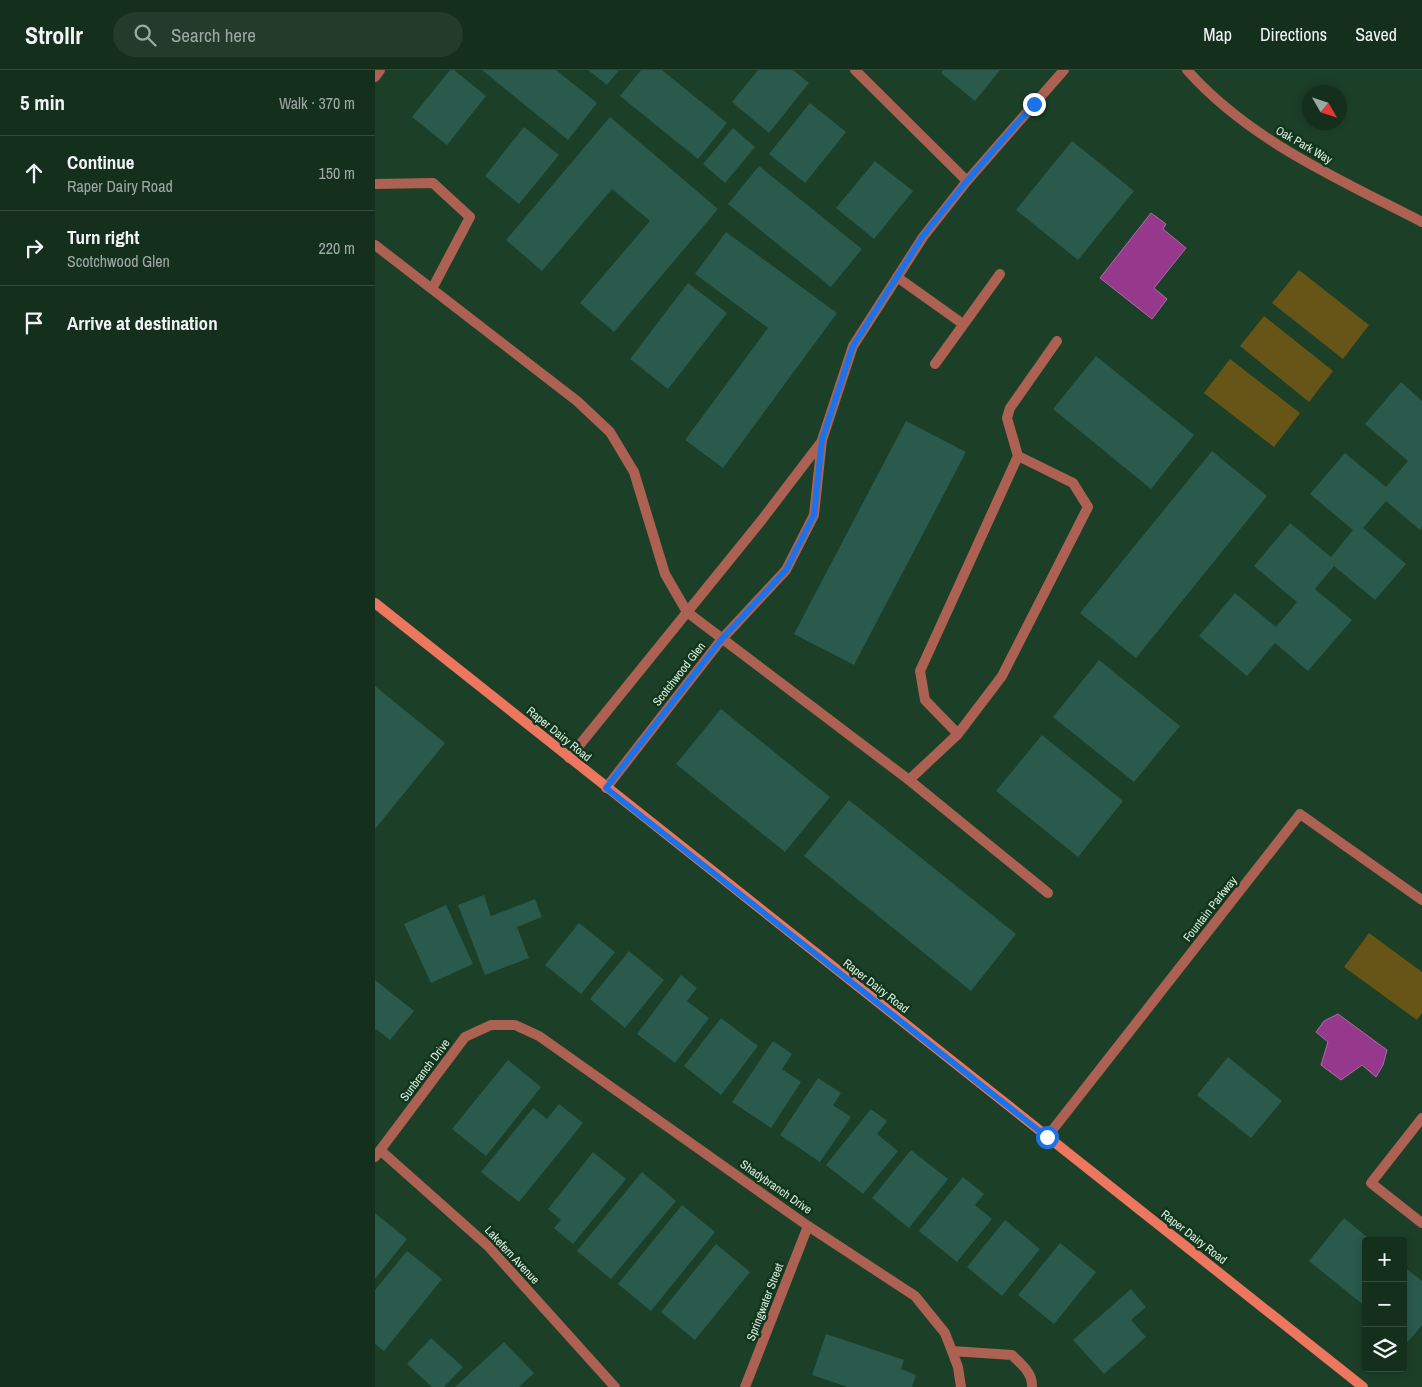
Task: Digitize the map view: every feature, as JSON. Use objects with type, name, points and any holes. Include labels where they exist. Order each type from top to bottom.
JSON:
[{"type":"street","points":[[375,77],[380,70]]},
{"type":"street","points":[[855,70],[967,181]]},
{"type":"street","name":"Scotchwood Glen","points":[[606,788],[721,640],[786,570],[814,515],[822,440],[853,346],[923,236],[967,181],[1064,70]]},
{"type":"street","name":"Oak Park Way","points":[[1187,70],[1208,94],[1240,120],[1286,151],[1422,222]]},
{"type":"street","points":[[375,184],[433,183],[470,216],[432,289]]},
{"type":"street","points":[[375,245],[577,401],[609,432],[634,472],[665,574],[687,612],[721,640],[909,780],[1048,893]]},
{"type":"street","points":[[935,364],[1000,274]]},
{"type":"street","points":[[897,277],[963,324]]},
{"type":"street","points":[[958,734],[925,700],[920,671],[1018,456],[1007,418],[1010,408],[1057,341]]},
{"type":"street","name":"Scotchwood Glen","points":[[569,758],[822,440]]},
{"type":"street","points":[[909,780],[958,734],[1002,676],[1088,507],[1073,483],[1018,456]]},
{"type":"street","name":"Raper Dairy Road","points":[[375,603],[1363,1387]]},
{"type":"street","name":"Fountain Parkway","points":[[1047,1137],[1300,814],[1422,900]]},
{"type":"street","name":"Sunbranch Drive","points":[[378,1154],[465,1037],[491,1025],[515,1025],[539,1036]]},
{"type":"street","name":"Shadybranch Drive","points":[[539,1036],[808,1226],[915,1296],[945,1333],[958,1367],[961,1387]]},
{"type":"street","points":[[1422,1118],[1371,1183],[1422,1223]]},
{"type":"street","name":"Lakefern Avenue","points":[[378,1154],[488,1246],[615,1387]]},
{"type":"street","name":"Springwater Street","points":[[745,1387],[808,1226]]},
{"type":"street","points":[[952,1351],[1012,1355],[1027,1369],[1032,1381],[1032,1387]]},
{"type":"shaded area","points":[[1151,213],[1166,224],[1163,229],[1186,248],[1154,288],[1167,299],[1152,319],[1100,278]]},
{"type":"shaded area","points":[[1299,270],[1369,325],[1343,359],[1272,303]]},
{"type":"shaded area","points":[[1264,316],[1333,371],[1309,402],[1240,346]]},
{"type":"shaded area","points":[[1230,359],[1300,413],[1274,447],[1204,393]]},
{"type":"shaded area","points":[[1369,933],[1422,972],[1422,1013],[1417,1020],[1344,967]]},
{"type":"shaded area","points":[[1338,1014],[1387,1050],[1383,1065],[1376,1077],[1362,1065],[1341,1080],[1321,1065],[1328,1042],[1316,1032],[1324,1021]]},
{"type":"building","points":[[450,70],[454,70],[486,96],[447,145],[412,117]]},
{"type":"building","points":[[482,70],[556,70],[597,103],[568,140]]},
{"type":"building","points":[[588,70],[619,70],[607,85]]},
{"type":"building","points":[[641,70],[662,70],[727,123],[698,159],[620,96]]},
{"type":"building","points":[[758,70],[793,70],[809,83],[769,133],[732,102]]},
{"type":"building","points":[[943,70],[1000,70],[975,101],[941,73]]},
{"type":"building","points":[[810,103],[846,132],[805,183],[769,154]]},
{"type":"building","points":[[610,117],[718,209],[614,332],[580,303],[650,221],[612,189],[542,271],[506,240]]},
{"type":"building","points":[[524,127],[559,155],[519,204],[485,176]]},
{"type":"building","points":[[733,128],[755,147],[725,183],[703,164]]},
{"type":"building","points":[[1072,141],[1134,191],[1078,260],[1016,210]]},
{"type":"building","points":[[875,161],[913,191],[874,239],[836,208]]},
{"type":"building","points":[[759,166],[862,249],[831,287],[728,204]]},
{"type":"building","points":[[726,232],[837,313],[723,468],[685,440],[768,328],[695,274]]},
{"type":"building","points":[[688,283],[727,313],[668,389],[630,359]]},
{"type":"building","points":[[1096,356],[1194,435],[1151,489],[1053,409]]},
{"type":"building","points":[[1401,382],[1422,401],[1422,527],[1420,530],[1386,501],[1363,528],[1406,564],[1375,600],[1334,566],[1315,589],[1352,620],[1308,671],[1275,643],[1247,676],[1199,636],[1235,593],[1276,627],[1297,602],[1254,566],[1290,523],[1331,557],[1353,530],[1310,494],[1345,453],[1386,487],[1408,461],[1365,424]]},
{"type":"building","points":[[906,421],[966,452],[854,665],[794,634]]},
{"type":"building","points":[[1212,451],[1267,496],[1136,658],[1080,613]]},
{"type":"building","points":[[1099,660],[1180,726],[1134,782],[1053,717]]},
{"type":"building","points":[[375,686],[445,743],[375,829]]},
{"type":"building","points":[[721,709],[830,797],[785,852],[676,764]]},
{"type":"building","points":[[1042,735],[1123,801],[1078,857],[996,791]]},
{"type":"building","points":[[849,800],[1016,934],[971,991],[804,856]]},
{"type":"building","points":[[484,895],[491,916],[535,899],[542,917],[517,927],[529,958],[485,975],[458,905]]},
{"type":"building","points":[[446,905],[473,964],[431,983],[404,924]]},
{"type":"building","points":[[579,923],[615,952],[581,994],[545,965]]},
{"type":"building","points":[[629,951],[664,980],[625,1028],[590,999]]},
{"type":"building","points":[[681,975],[697,988],[687,1001],[709,1018],[675,1063],[637,1034]]},
{"type":"building","points":[[375,980],[414,1011],[390,1040],[376,1029],[375,1031]]},
{"type":"building","points":[[721,1018],[758,1046],[721,1095],[684,1066]]},
{"type":"building","points":[[773,1041],[792,1054],[782,1069],[801,1082],[771,1128],[732,1102]]},
{"type":"building","points":[[1228,1057],[1282,1101],[1251,1138],[1197,1095]]},
{"type":"building","points":[[508,1060],[541,1087],[486,1156],[452,1129]]},
{"type":"building","points":[[818,1078],[841,1093],[833,1105],[851,1117],[820,1162],[780,1135]]},
{"type":"building","points":[[559,1104],[583,1123],[519,1202],[481,1172],[533,1108],[547,1119]]},
{"type":"building","points":[[871,1109],[887,1121],[877,1134],[898,1151],[863,1194],[826,1165]]},
{"type":"building","points":[[911,1150],[948,1179],[909,1228],[872,1198]]},
{"type":"building","points":[[593,1152],[626,1179],[573,1244],[554,1228],[561,1220],[548,1209]]},
{"type":"building","points":[[642,1172],[676,1201],[611,1279],[577,1251]]},
{"type":"building","points":[[963,1177],[984,1194],[975,1205],[992,1219],[957,1262],[919,1231]]},
{"type":"building","points":[[682,1205],[715,1232],[651,1311],[618,1284]]},
{"type":"building","points":[[375,1213],[407,1239],[375,1279]]},
{"type":"building","points":[[1344,1218],[1367,1237],[1362,1237],[1362,1304],[1309,1261]]},
{"type":"building","points":[[1005,1220],[1040,1249],[1002,1296],[967,1267]]},
{"type":"building","points":[[1060,1243],[1096,1272],[1054,1324],[1018,1295]]},
{"type":"building","points":[[716,1244],[750,1272],[695,1340],[661,1312]]},
{"type":"building","points":[[407,1251],[442,1279],[384,1351],[375,1344],[375,1290]]},
{"type":"building","points":[[1407,1269],[1422,1281],[1422,1325],[1408,1342]]},
{"type":"building","points":[[1131,1289],[1146,1307],[1131,1320],[1146,1337],[1104,1374],[1073,1340]]},
{"type":"building","points":[[826,1334],[904,1360],[901,1369],[916,1375],[912,1387],[848,1387],[812,1375]]},
{"type":"building","points":[[431,1338],[463,1367],[444,1387],[432,1387],[407,1364]]},
{"type":"building","points":[[504,1342],[534,1373],[519,1387],[455,1387]]},
{"type":"route","points":[[1034,104],[967,181],[923,236],[853,346],[822,440],[814,515],[786,570],[721,640],[606,788],[1047,1137]]}]
